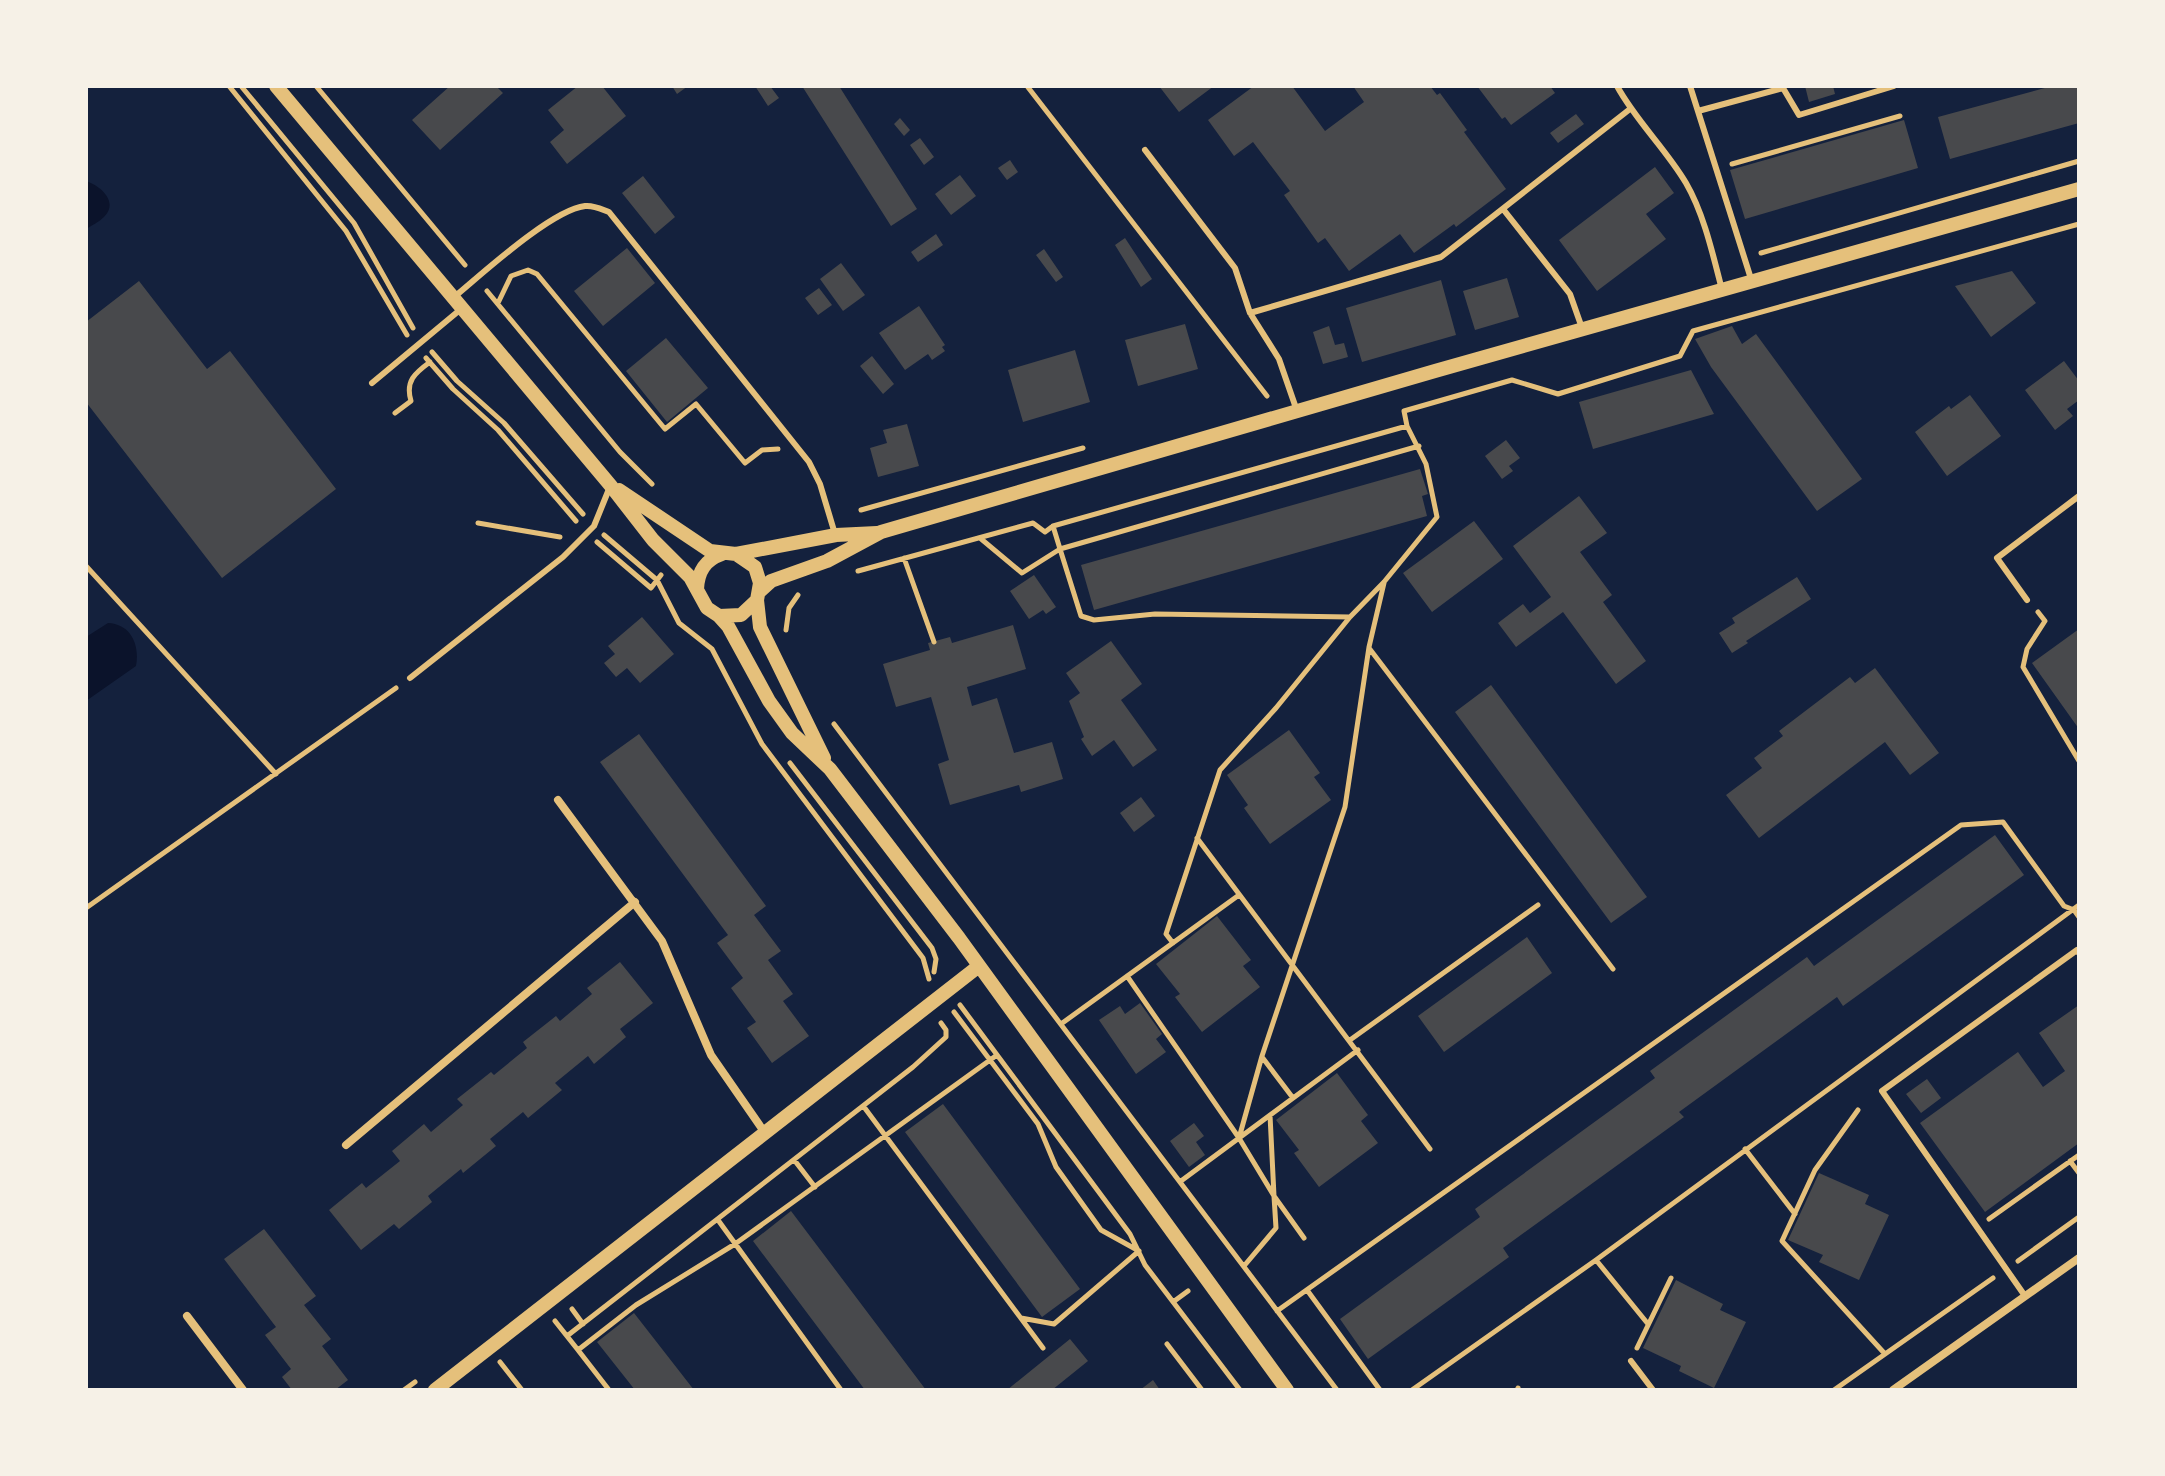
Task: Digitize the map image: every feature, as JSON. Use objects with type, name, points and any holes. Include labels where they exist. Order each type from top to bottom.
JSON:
[{"type":"street","points":[[276,86],[653,540],[690,577],[707,608],[719,616],[737,638],[769,701],[792,733],[830,769],[979,966],[1287,1390]]},
{"type":"street","points":[[719,616],[741,615],[771,581],[827,561],[881,532],[2079,189]]},
{"type":"street","points":[[611,486],[700,545],[729,554],[755,567],[760,583],[760,627],[830,769]]},
{"type":"street","points":[[697,589],[706,563],[729,554],[836,535],[881,532]]},
{"type":"street","points":[[558,800],[662,941],[711,1055],[765,1133]]},
{"type":"street","points":[[346,1145],[635,902]]},
{"type":"street","points":[[445,1387],[489,1347],[979,966]]},
{"type":"street","points":[[1893,1390],[2079,1258]]},
{"type":"street","points":[[187,1316],[243,1390]]},
{"type":"lane","points":[[1617,86],[1630,109],[1685,182],[1722,290]]},
{"type":"lane","points":[[1690,86],[1752,282]]},
{"type":"lane","points":[[1698,111],[1783,88],[1799,115],[1894,86]]},
{"type":"lane","points":[[1250,313],[1441,257],[1630,109]]},
{"type":"lane","points":[[1145,150],[1235,268],[1250,313],[1279,359],[1297,411]]},
{"type":"lane","points":[[372,383],[423,341],[476,278],[564,214],[586,206],[609,212],[793,439],[820,484],[836,535]]},
{"type":"lane","points":[[1503,209],[1575,301],[1582,329]]},
{"type":"lane","points":[[410,678],[563,557],[594,526],[611,486]]},
{"type":"lane","points":[[2027,600],[1997,558],[2079,496]]},
{"type":"lane","points":[[2025,1296],[1882,1091],[2077,950],[2079,953]]},
{"type":"lane","points":[[1631,1361],[1653,1390]]},
{"type":"path","points":[[241,86],[354,223],[409,323],[423,341],[457,381],[504,423],[594,526],[657,580],[679,623],[712,649],[762,744],[923,958],[925,972],[941,996],[1038,1124],[1056,1167],[1101,1230],[1139,1251]]},
{"type":"path","points":[[316,86],[620,452],[661,493]]},
{"type":"path","points":[[1027,86],[1267,396],[1252,400]]},
{"type":"path","points":[[1727,166],[1900,116]]},
{"type":"path","points":[[1173,943],[1166,934],[1220,770],[1437,517],[1426,464],[1407,426],[1404,411],[1512,380],[1558,394],[1680,356],[1693,331],[2079,224]]},
{"type":"path","points":[[498,304],[511,276],[528,270],[537,274],[665,429],[696,404],[745,463],[762,450],[780,449]]},
{"type":"path","points":[[395,413],[411,401],[409,383],[414,374],[430,362]]},
{"type":"path","points":[[844,575],[1033,523],[1045,532],[1053,526],[1407,426]]},
{"type":"path","points":[[980,538],[1022,573],[1060,549],[1419,446]]},
{"type":"path","points":[[831,519],[1087,447]]},
{"type":"path","points":[[478,523],[561,537],[577,523]]},
{"type":"path","points":[[1053,526],[1081,616],[1094,620],[1155,614],[1350,617]]},
{"type":"path","points":[[904,558],[934,642]]},
{"type":"path","points":[[86,566],[276,774]]},
{"type":"path","points":[[787,634],[789,608],[806,588],[801,570]]},
{"type":"path","points":[[1239,1138],[1262,1056],[1345,807],[1369,647],[1384,582]]},
{"type":"path","points":[[2038,612],[2045,621],[2027,649],[2023,667],[2079,761]]},
{"type":"path","points":[[1369,647],[1613,969]]},
{"type":"path","points":[[86,908],[410,678]]},
{"type":"path","points":[[829,717],[1337,1390]]},
{"type":"path","points":[[1277,1311],[1961,825],[2003,822],[2064,906],[2076,908]]},
{"type":"path","points":[[1197,838],[1430,1149]]},
{"type":"path","points":[[1061,1024],[1239,895]]},
{"type":"path","points":[[1350,1040],[1538,905]]},
{"type":"path","points":[[2076,908],[2079,917]]},
{"type":"path","points":[[1412,1390],[1596,1260],[2076,908]]},
{"type":"path","points":[[1127,976],[1304,1238]]},
{"type":"path","points":[[567,1336],[864,1107],[946,1037],[946,1030],[939,1020],[959,1005],[1130,1234],[1145,1265],[1240,1390]]},
{"type":"path","points":[[1181,1181],[1358,1050]]},
{"type":"path","points":[[578,1350],[636,1305],[735,1244],[997,1055]]},
{"type":"path","points":[[1262,1056],[1293,1098]]},
{"type":"path","points":[[864,1107],[1043,1348]]},
{"type":"path","points":[[1858,1110],[1815,1170],[1782,1241],[1885,1354]]},
{"type":"path","points":[[1244,1266],[1276,1228],[1270,1115]]},
{"type":"path","points":[[1745,1149],[1795,1214]]},
{"type":"path","points":[[1977,1228],[2079,1155]]},
{"type":"path","points":[[795,1161],[815,1187]]},
{"type":"path","points":[[2070,1161],[2079,1173]]},
{"type":"path","points":[[1834,1390],[2079,1217]]},
{"type":"path","points":[[718,1220],[841,1390]]},
{"type":"path","points":[[1021,1318],[1054,1324],[1139,1251]]},
{"type":"path","points":[[1596,1260],[1648,1324]]},
{"type":"path","points":[[1645,1359],[1637,1348],[1671,1278]]},
{"type":"path","points":[[1307,1290],[1380,1390]]},
{"type":"path","points":[[543,1306],[609,1390]]},
{"type":"path","points":[[1167,1344],[1202,1390]]},
{"type":"path","points":[[489,1347],[522,1390]]},
{"type":"water","points":[[86,181],[106,195],[110,206],[104,217],[86,229]]},
{"type":"water","points":[[108,623],[123,627],[132,637],[137,651],[136,666],[86,701],[86,637]]},
{"type":"building","points":[[450,86],[496,86],[503,93],[440,150],[412,120]]},
{"type":"building","points":[[578,86],[602,86],[626,116],[567,164],[550,142],[564,130],[548,110]]},
{"type":"building","points":[[672,86],[688,86],[677,94]]},
{"type":"building","points":[[755,86],[770,86],[779,98],[768,106]]},
{"type":"building","points":[[802,86],[839,86],[917,209],[891,226]]},
{"type":"building","points":[[1159,86],[1214,86],[1179,112]]},
{"type":"building","points":[[1254,86],[1292,86],[1325,131],[1364,102],[1353,86],[1430,86],[1437,95],[1440,93],[1506,189],[1456,227],[1454,224],[1414,253],[1400,234],[1349,271],[1325,238],[1318,243],[1284,195],[1290,191],[1253,142],[1234,156],[1208,120]]},
{"type":"building","points":[[1477,86],[1550,86],[1555,93],[1511,125],[1505,117],[1502,119]]},
{"type":"building","points":[[1805,86],[1833,86],[1835,94],[1809,102]]},
{"type":"building","points":[[2052,86],[2079,86],[2079,123],[1950,159],[1938,117]]},
{"type":"building","points":[[1576,114],[1584,124],[1558,143],[1550,133]]},
{"type":"building","points":[[900,118],[910,130],[904,136],[894,124]]},
{"type":"building","points":[[1904,120],[1918,168],[1745,219],[1730,170]]},
{"type":"building","points":[[920,138],[934,157],[924,165],[910,145]]},
{"type":"building","points":[[1010,160],[1018,172],[1007,180],[998,168]]},
{"type":"building","points":[[1655,167],[1674,193],[1646,214],[1666,239],[1597,291],[1559,240]]},
{"type":"building","points":[[960,175],[976,196],[951,215],[935,194]]},
{"type":"building","points":[[643,176],[675,217],[655,234],[622,193]]},
{"type":"building","points":[[936,234],[943,245],[918,262],[911,252]]},
{"type":"building","points":[[1125,238],[1152,279],[1141,287],[1115,245]]},
{"type":"building","points":[[627,248],[655,283],[603,326],[574,291]]},
{"type":"building","points":[[1044,249],[1063,277],[1056,282],[1036,255]]},
{"type":"building","points":[[841,263],[865,295],[843,311],[820,279]]},
{"type":"building","points":[[2012,271],[2036,303],[1991,337],[1955,286]]},
{"type":"building","points":[[1507,278],[1519,317],[1475,330],[1463,291]]},
{"type":"building","points":[[1441,280],[1456,335],[1362,362],[1346,308]]},
{"type":"building","points":[[139,281],[207,369],[230,351],[336,489],[222,578],[86,402],[86,322]]},
{"type":"building","points":[[819,288],[832,305],[818,315],[805,298]]},
{"type":"building","points":[[919,306],[945,345],[942,347],[945,351],[932,360],[928,354],[905,370],[879,333]]},
{"type":"building","points":[[1185,324],[1198,369],[1138,386],[1125,340]]},
{"type":"building","points":[[1329,326],[1335,345],[1344,343],[1348,357],[1323,364],[1313,332]]},
{"type":"building","points":[[1732,326],[1742,344],[1756,334],[1862,479],[1817,511],[1711,367],[1695,339]]},
{"type":"building","points":[[666,338],[708,388],[667,422],[626,371]]},
{"type":"building","points":[[1075,350],[1090,402],[1023,422],[1008,370]]},
{"type":"building","points":[[872,356],[894,384],[883,394],[860,366]]},
{"type":"building","points":[[2064,361],[2079,381],[2079,400],[2067,409],[2073,416],[2055,430],[2025,390]]},
{"type":"building","points":[[1691,370],[1714,414],[1593,449],[1579,402]]},
{"type":"building","points":[[1970,395],[2001,436],[1947,476],[1915,432],[1949,406],[1951,409]]},
{"type":"building","points":[[907,424],[919,466],[878,477],[870,448],[887,443],[883,430]]},
{"type":"building","points":[[1506,440],[1520,458],[1509,466],[1513,471],[1502,479],[1485,456]]},
{"type":"building","points":[[1420,469],[1428,494],[1422,496],[1427,516],[1094,610],[1081,565]]},
{"type":"building","points":[[1579,496],[1607,533],[1580,552],[1612,595],[1603,602],[1646,661],[1616,684],[1563,612],[1516,647],[1498,623],[1523,604],[1530,613],[1551,597],[1513,546]]},
{"type":"building","points":[[1474,521],[1503,559],[1432,612],[1403,573]]},
{"type":"building","points":[[1034,575],[1056,607],[1046,614],[1043,610],[1029,619],[1010,591]]},
{"type":"building","points":[[1797,577],[1811,599],[1732,653],[1719,633],[1735,623],[1732,618]]},
{"type":"building","points":[[642,617],[674,654],[640,683],[627,668],[616,677],[604,663],[615,654],[608,646]]},
{"type":"building","points":[[1013,625],[1026,669],[967,687],[972,706],[997,698],[1014,753],[1052,742],[1063,779],[1021,792],[1019,785],[950,805],[938,764],[949,760],[931,697],[896,707],[883,664],[930,650],[928,643],[950,637],[952,643]]},
{"type":"building","points":[[2079,629],[2079,729],[2032,663]]},
{"type":"building","points":[[1111,641],[1142,684],[1121,700],[1157,750],[1133,767],[1114,740],[1092,756],[1081,739],[1084,737],[1069,701],[1080,693],[1066,673]]},
{"type":"building","points":[[1875,668],[1939,753],[1910,775],[1885,742],[1759,838],[1726,795],[1762,768],[1754,758],[1783,736],[1779,731],[1850,677],[1855,683]]},
{"type":"building","points":[[1491,685],[1647,897],[1611,923],[1455,712]]},
{"type":"building","points":[[1289,730],[1320,773],[1314,777],[1331,800],[1270,844],[1244,808],[1248,805],[1227,775]]},
{"type":"building","points":[[639,734],[766,906],[754,915],[781,951],[768,960],[793,994],[783,1001],[809,1036],[772,1063],[747,1028],[756,1022],[731,988],[743,978],[717,943],[728,935],[600,762]]},
{"type":"building","points":[[1141,797],[1155,816],[1134,832],[1120,813]]},
{"type":"building","points":[[1995,835],[2024,875],[1843,1006],[1837,997],[1679,1112],[1684,1117],[1503,1248],[1509,1257],[1368,1359],[1340,1319],[1480,1217],[1475,1209],[1655,1078],[1650,1071],[1807,957],[1814,966]]},
{"type":"building","points":[[1217,916],[1251,960],[1243,966],[1260,987],[1202,1032],[1175,997],[1180,994],[1156,964]]},
{"type":"building","points":[[1527,937],[1552,973],[1444,1052],[1418,1016]]},
{"type":"building","points":[[620,962],[653,1003],[620,1029],[626,1037],[594,1064],[588,1056],[555,1083],[562,1090],[528,1118],[523,1112],[490,1139],[496,1146],[428,1196],[432,1202],[399,1229],[394,1224],[361,1250],[329,1210],[362,1183],[366,1188],[400,1161],[392,1151],[424,1124],[431,1132],[463,1105],[457,1099],[527,1048],[523,1042],[556,1016],[560,1021],[592,994],[587,988]]},
{"type":"building","points":[[1140,1003],[1162,1034],[1156,1039],[1166,1052],[1136,1074],[1099,1020],[1120,1006],[1125,1014]]},
{"type":"building","points":[[2079,1005],[2079,1143],[1985,1212],[1920,1123],[2018,1052],[2043,1087],[2065,1071],[2039,1033]]},
{"type":"building","points":[[1337,1073],[1368,1115],[1361,1121],[1378,1143],[1319,1187],[1294,1153],[1299,1150],[1276,1120]]},
{"type":"building","points":[[1927,1079],[1941,1098],[1921,1113],[1906,1094]]},
{"type":"building","points":[[943,1104],[1080,1289],[1042,1317],[905,1132]]},
{"type":"building","points":[[1194,1123],[1204,1136],[1196,1142],[1205,1155],[1189,1167],[1170,1141]]},
{"type":"building","points":[[1819,1173],[1869,1195],[1865,1204],[1889,1215],[1859,1280],[1819,1262],[1823,1255],[1788,1240]]},
{"type":"building","points":[[791,1211],[926,1390],[865,1390],[753,1241]]},
{"type":"building","points":[[264,1229],[316,1296],[304,1305],[331,1339],[322,1346],[348,1380],[335,1390],[292,1390],[282,1377],[291,1369],[265,1335],[276,1327],[224,1259]]},
{"type":"building","points":[[1676,1280],[1723,1304],[1720,1310],[1746,1322],[1714,1388],[1679,1371],[1681,1366],[1643,1348]]},
{"type":"building","points":[[634,1313],[694,1390],[635,1390],[597,1342]]},
{"type":"building","points":[[1070,1339],[1088,1361],[1052,1390],[1007,1390]]},
{"type":"building","points":[[1153,1380],[1160,1390],[1140,1390]]}]
